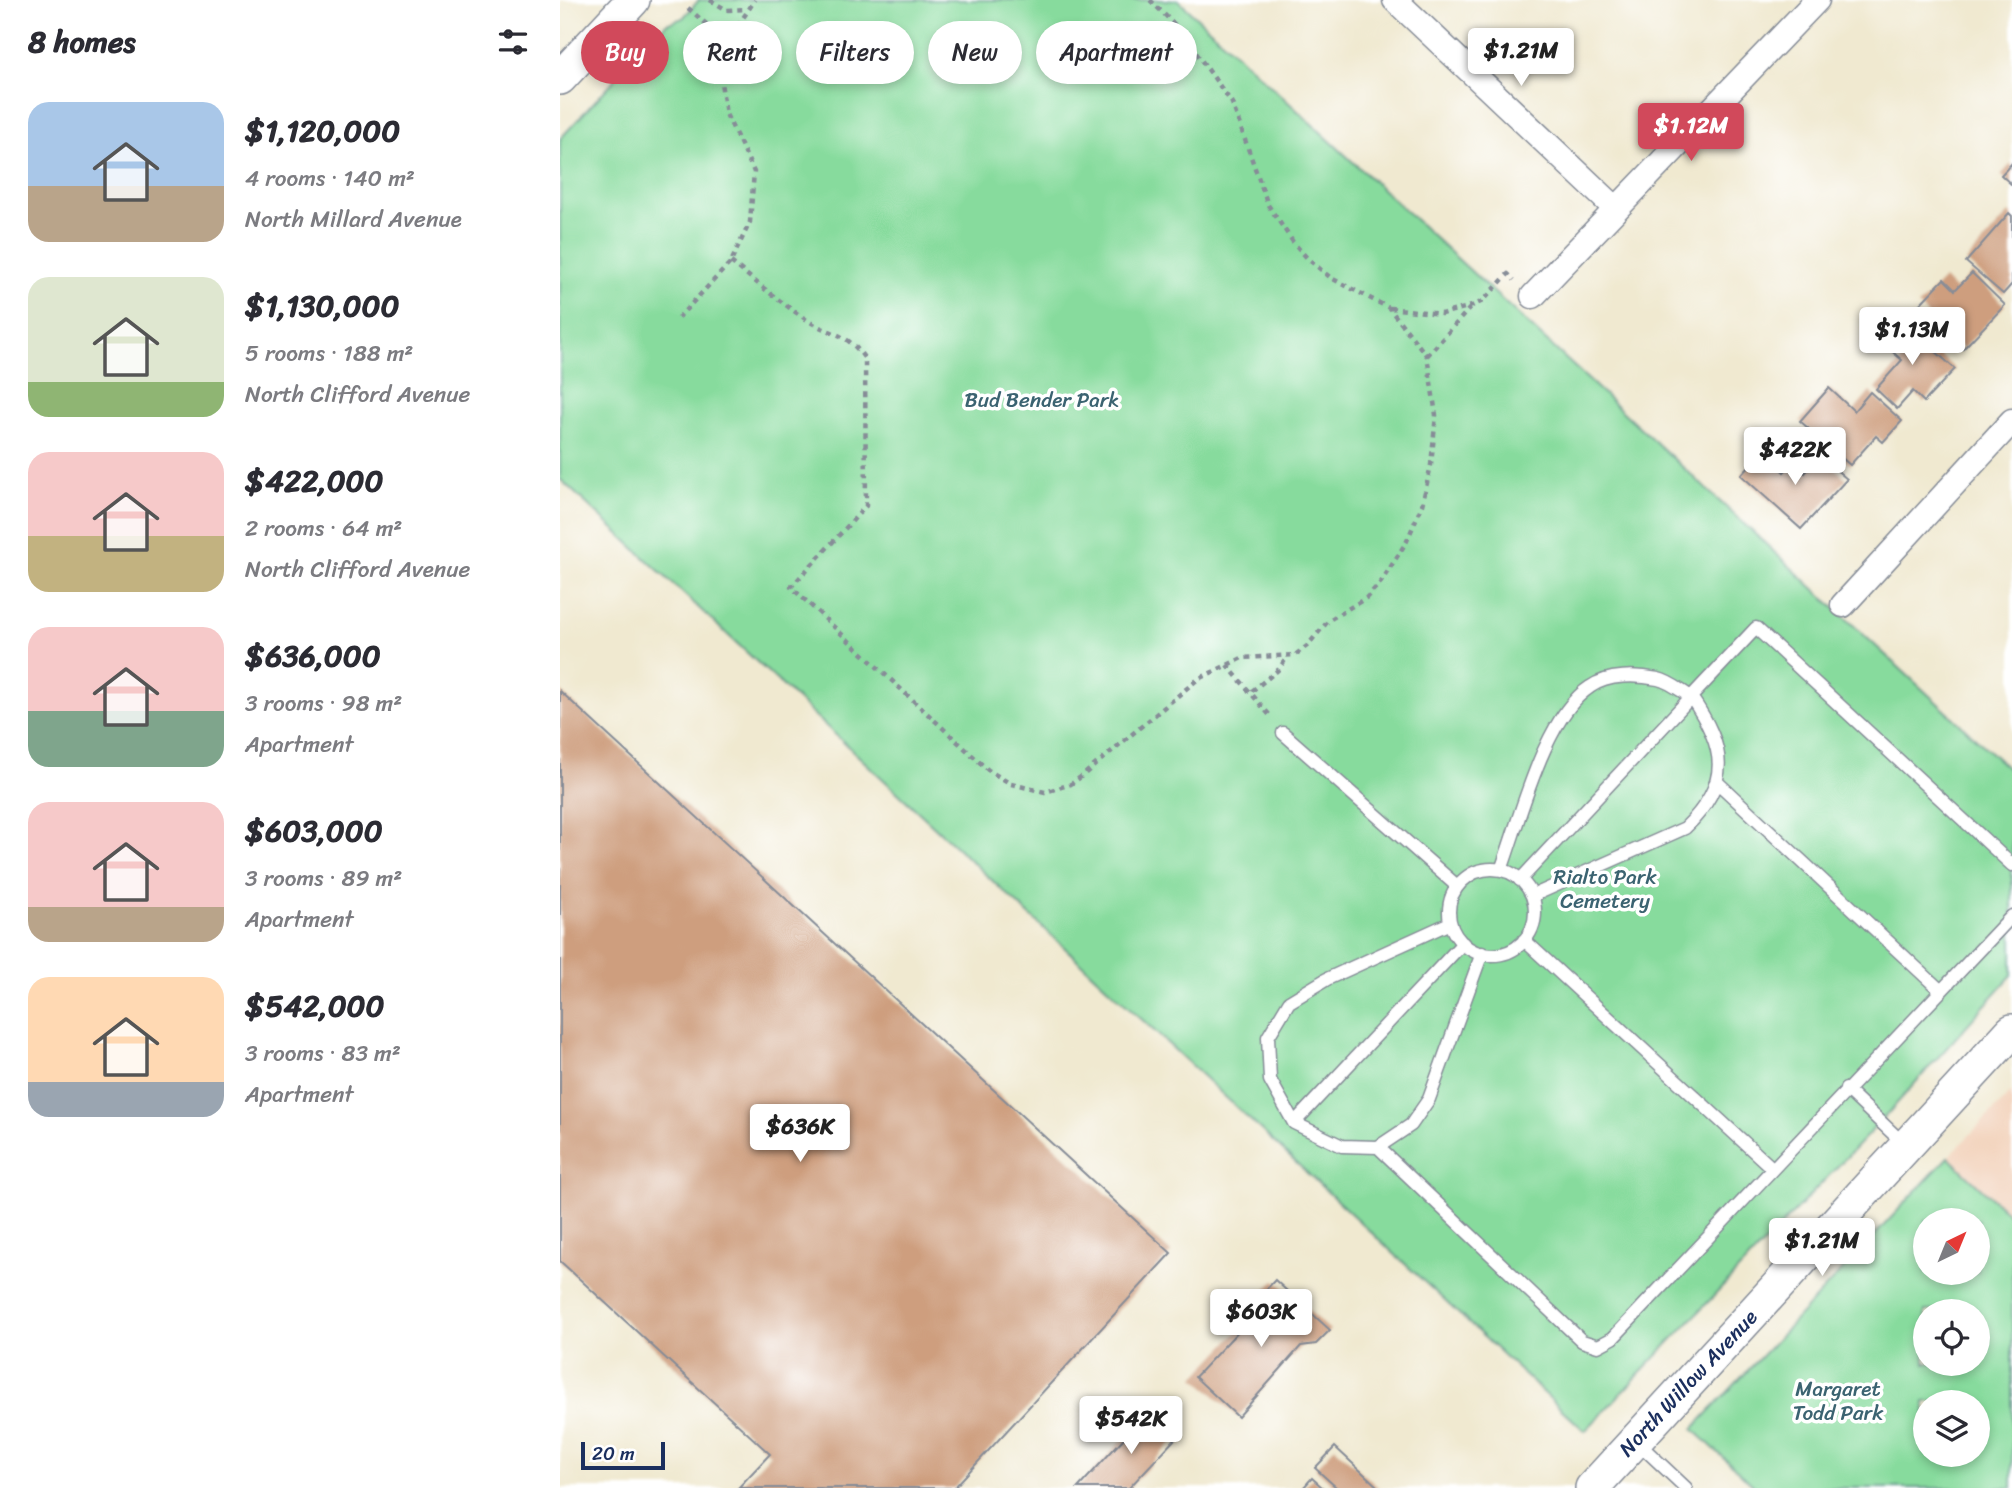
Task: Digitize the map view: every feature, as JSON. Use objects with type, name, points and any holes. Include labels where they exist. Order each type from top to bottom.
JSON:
[{"type":"street","points":[[560,78],[633,0]]},
{"type":"street","points":[[1395,0],[1615,208]]},
{"type":"street","points":[[1533,296],[1817,0]]},
{"type":"street","points":[[1843,605],[2012,421]]},
{"type":"street","name":"North Willow Avenue","points":[[1592,1488],[2012,1031]]},
{"type":"lane","points":[[1520,880],[1756,628],[2012,865]]},
{"type":"lane","points":[[1501,870],[1549,737],[1567,709],[1590,686],[1620,676],[1661,679],[1691,697],[1709,723],[1719,747],[1721,766],[1710,800],[1685,828],[1532,897]]},
{"type":"lane","points":[[1283,733],[1457,886]]},
{"type":"lane","points":[[1717,782],[1940,990]]},
{"type":"lane","points":[[1501,870],[1520,880],[1532,897],[1534,919],[1524,940],[1505,953],[1482,953],[1463,943],[1450,923],[1449,910],[1457,886],[1477,871],[1501,870]]},
{"type":"lane","points":[[1378,1147],[1581,1341],[1598,1346],[1613,1338],[2012,916]]},
{"type":"lane","points":[[1450,923],[1327,979],[1289,1002],[1268,1037],[1270,1080],[1294,1123],[1342,1146],[1378,1147],[1411,1125],[1429,1099],[1482,953]]},
{"type":"lane","points":[[1524,940],[1772,1168]]},
{"type":"lane","points":[[1294,1123],[1463,943]]},
{"type":"lane","points":[[1846,1089],[1906,1146]]},
{"type":"lane","points":[[1635,1440],[1686,1488]]},
{"type":"path","points":[[710,0],[727,10],[747,9]]},
{"type":"path","points":[[740,21],[755,0]]},
{"type":"path","points":[[1150,0],[1179,29],[1232,103],[1268,205],[1308,260],[1331,278],[1389,307],[1441,314],[1472,306]]},
{"type":"path","points":[[688,8],[703,21]]},
{"type":"path","points":[[678,318],[731,262],[750,222],[754,172],[726,114],[721,84]]},
{"type":"path","points":[[731,262],[817,327],[836,330],[858,348],[865,359],[866,506],[791,587],[988,770],[1011,784],[1030,790],[1045,792],[1071,784],[1198,679],[1227,664],[1256,655],[1288,656]]},
{"type":"path","points":[[1427,356],[1472,306],[1491,293]]},
{"type":"path","points":[[1252,691],[1278,670],[1288,656],[1307,646],[1329,620],[1366,598],[1381,582],[1407,541],[1422,505],[1431,465],[1436,415],[1427,356],[1389,307]]},
{"type":"path","points":[[1227,664],[1252,691],[1272,719]]},
{"type":"shaded area","points":[[2012,1092],[2012,1217],[1948,1157]]},
{"type":"green space","points":[[699,0],[1178,0],[2012,772],[2012,975],[1882,1120],[1585,1431],[560,479],[560,139],[611,84],[669,84],[669,23],[683,18]]},
{"type":"green space","name":"Margaret Todd Park","points":[[1948,1157],[2012,1217],[2012,1488],[1756,1488],[1693,1429]]},
{"type":"building","points":[[2012,163],[2012,185],[2001,175]]},
{"type":"building","points":[[2009,213],[2012,216],[2012,284],[2003,294],[1966,262]]},
{"type":"building","points":[[1972,273],[2005,305],[1963,349],[1918,306],[1944,279],[1955,290]]},
{"type":"building","points":[[1901,320],[1955,369],[1924,402],[1913,391],[1897,409],[1876,389],[1902,360],[1881,342]]},
{"type":"building","points":[[1829,388],[1854,411],[1870,392],[1902,421],[1883,442],[1876,436],[1850,465],[1800,421]]},
{"type":"building","points":[[1762,452],[1784,472],[1793,462],[1805,473],[1820,456],[1847,479],[1801,529],[1741,475]]},
{"type":"building","points":[[560,691],[1171,1253],[954,1488],[738,1488],[770,1454],[560,1261]]},
{"type":"building","points":[[1275,1280],[1330,1330],[1316,1344],[1301,1346],[1238,1417],[1195,1377],[1260,1308],[1261,1295]]},
{"type":"building","points":[[1147,1413],[1175,1439],[1129,1488],[1078,1488]]},
{"type":"building","points":[[1335,1447],[1379,1488],[1337,1488],[1315,1468]]},
{"type":"building","points":[[1312,1478],[1323,1488],[1303,1488]]},
{"type":"park label","name":"Bud Bender Park","points":[[1042,400]]},
{"type":"park label","name":"Rialto Park Cemetery","points":[[1605,889]]}]
